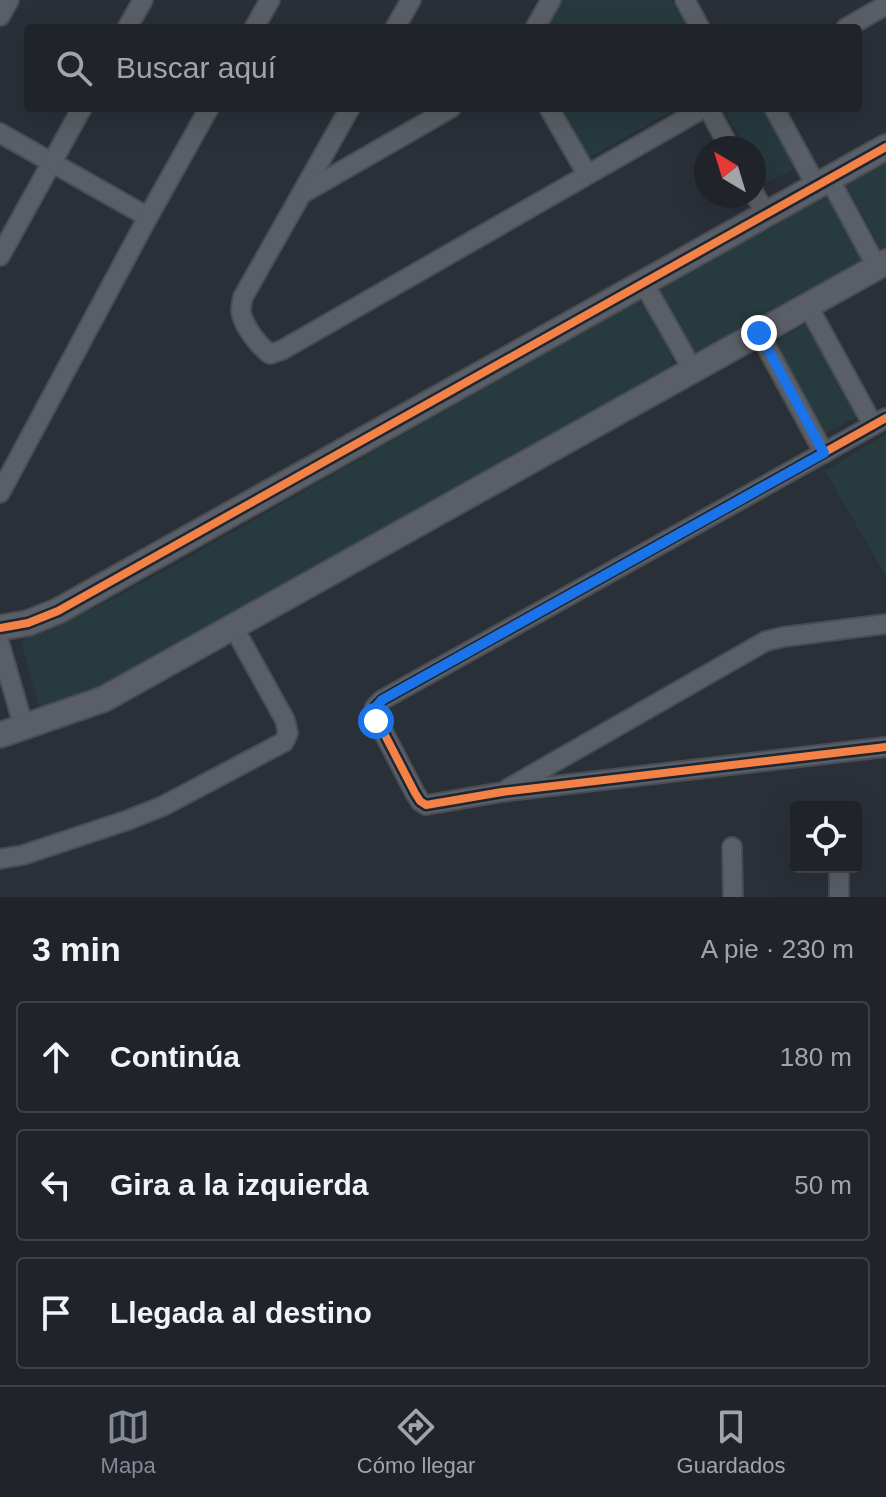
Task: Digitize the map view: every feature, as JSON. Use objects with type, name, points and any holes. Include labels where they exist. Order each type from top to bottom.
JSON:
[{"type":"street","points":[[0,16],[9,0]]},
{"type":"street","points":[[129,24],[143,0]]},
{"type":"street","points":[[256,24],[270,0]]},
{"type":"street","points":[[397,24],[411,0]]},
{"type":"street","points":[[537,24],[551,0]]},
{"type":"street","points":[[685,0],[698,24]]},
{"type":"street","points":[[853,24],[886,5]]},
{"type":"street","points":[[0,256],[80,112]]},
{"type":"street","points":[[0,493],[6,467],[207,112]]},
{"type":"street","points":[[348,112],[243,297],[241,311],[246,325],[270,354],[282,350],[699,112]]},
{"type":"street","points":[[302,194],[444,112]]},
{"type":"street","points":[[551,112],[587,174]]},
{"type":"street","points":[[708,112],[723,136]]},
{"type":"street","points":[[0,735],[104,699],[882,264],[777,112]]},
{"type":"street","points":[[0,133],[148,217]]},
{"type":"street","points":[[766,201],[823,181],[886,147]]},
{"type":"street","points":[[0,628],[28,623],[58,611],[643,282],[753,208]]},
{"type":"street","points":[[643,282],[693,370]]},
{"type":"street","points":[[808,306],[879,422],[382,700],[375,707],[374,714],[420,801],[426,805],[502,792],[886,747]]},
{"type":"street","points":[[759,333],[824,453]]},
{"type":"street","points":[[502,792],[766,641],[886,624]]},
{"type":"street","points":[[0,859],[23,855],[163,806],[284,742],[288,733],[285,720],[234,628]]},
{"type":"street","points":[[0,645],[24,728]]},
{"type":"street","points":[[580,748],[575,766],[582,777],[591,781]]},
{"type":"street","points":[[732,847],[733,897]]},
{"type":"street","points":[[839,873],[839,897]]},
{"type":"green space","points":[[561,0],[672,0],[686,24],[548,24]]},
{"type":"green space","points":[[565,112],[671,112],[589,157]]},
{"type":"green space","points":[[769,112],[799,166],[766,183],[766,136],[738,136],[726,113]]},
{"type":"green space","points":[[886,162],[886,251],[883,253],[845,184]]},
{"type":"green space","points":[[827,193],[864,260],[694,354],[657,287]]},
{"type":"green space","points":[[637,301],[647,306],[673,358],[669,370],[147,663],[102,685],[40,708],[21,643],[27,636],[99,606],[177,564]]},
{"type":"green space","points":[[808,323],[858,416],[823,435],[773,342]]},
{"type":"green space","points":[[886,434],[886,576],[825,471]]},
{"type":"cycle path","points":[[0,628],[28,623],[58,611],[886,147]]},
{"type":"cycle path","points":[[886,418],[382,700],[375,707],[374,714],[415,793],[426,805],[502,792],[886,747]]},
{"type":"route","points":[[376,721],[375,707],[382,700],[824,453],[759,333]]}]
